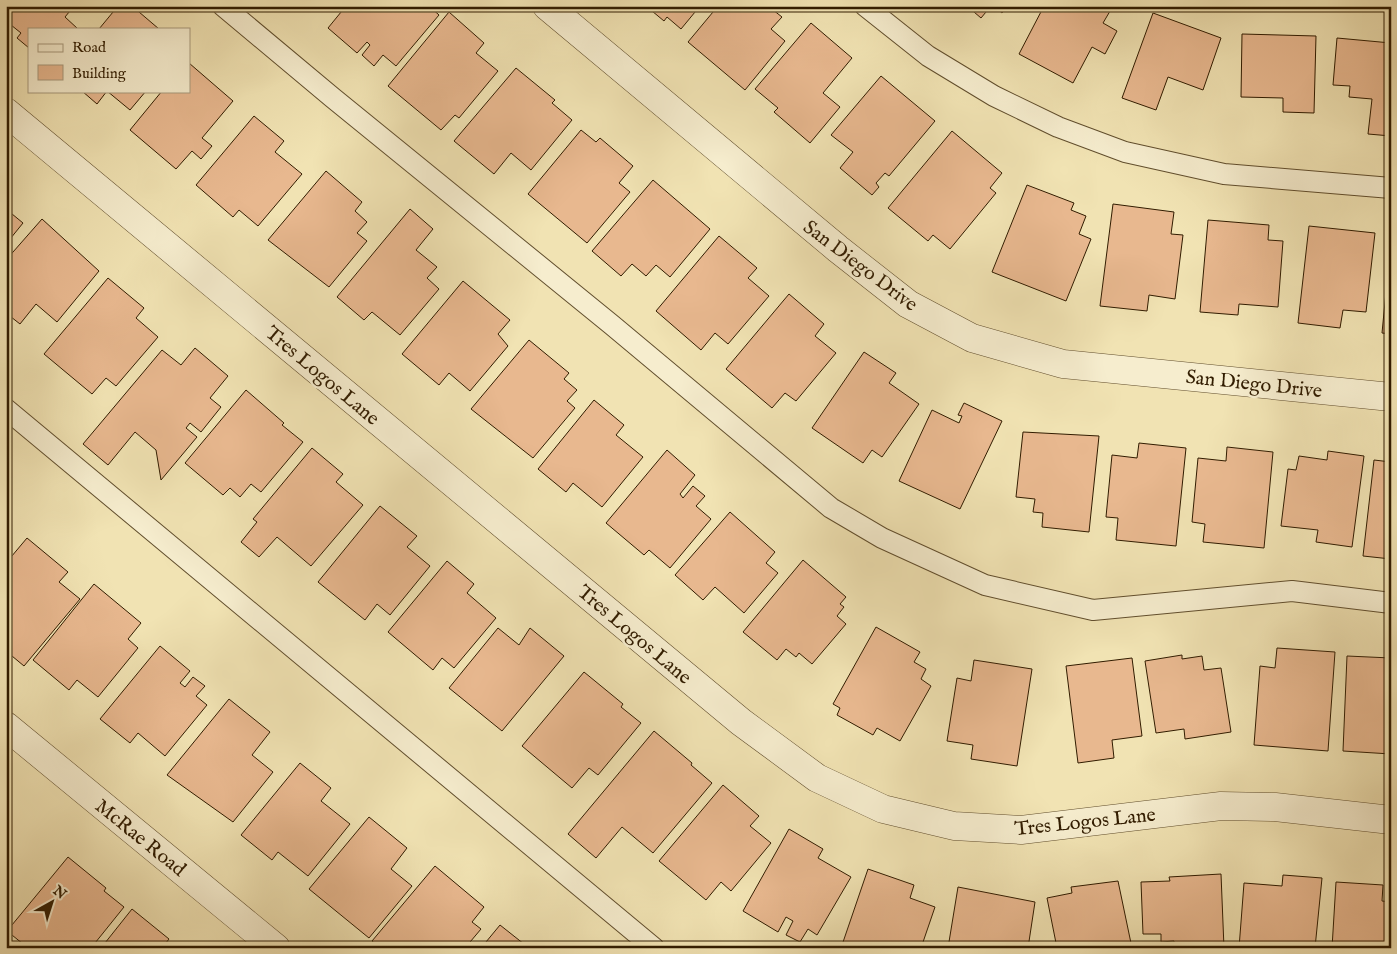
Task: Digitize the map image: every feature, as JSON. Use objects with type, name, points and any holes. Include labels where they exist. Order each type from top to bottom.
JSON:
[{"type":"street","name":"San Diego Drive","points":[[547,6],[861,268],[908,304],[972,338],[1063,364],[1391,398]]},
{"type":"street","name":"Tres Logos Lane","points":[[6,112],[741,722],[817,778],[883,809],[954,826],[1021,830],[1221,806],[1275,807],[1391,820]]},
{"type":"street","name":"McRae Road","points":[[6,726],[276,948]]},
{"type":"lane","points":[[223,6],[831,508],[882,538],[985,585],[1093,610],[1292,591],[1391,603]]},
{"type":"lane","points":[[865,6],[928,56],[994,96],[1058,126],[1125,152],[1224,174],[1391,188]]},
{"type":"lane","points":[[6,409],[654,948]]},
{"type":"building","points":[[6,6],[74,6],[65,17],[77,28],[28,28],[28,47],[17,38],[21,33],[6,21]]},
{"type":"building","points":[[118,6],[132,6],[158,28],[100,28]]},
{"type":"building","points":[[346,6],[429,6],[439,15],[396,66],[383,55],[374,66],[362,55],[370,45],[367,42],[357,53],[328,28]]},
{"type":"building","points":[[646,6],[700,6],[681,29],[667,17],[664,21]]},
{"type":"building","points":[[718,6],[768,6],[782,17],[771,29],[785,41],[745,90],[688,42]]},
{"type":"building","points":[[967,6],[991,6],[981,18]]},
{"type":"building","points":[[994,6],[1008,6],[1002,13]]},
{"type":"building","points":[[1044,6],[1113,6],[1103,23],[1117,31],[1105,54],[1092,47],[1073,83],[1019,54]]},
{"type":"building","points":[[449,12],[484,43],[476,53],[498,71],[459,118],[455,115],[441,130],[388,86]]},
{"type":"building","points":[[1153,13],[1221,38],[1203,90],[1168,77],[1156,110],[1122,98]]},
{"type":"building","points":[[811,23],[852,58],[823,93],[840,107],[810,143],[774,112],[778,108],[755,89]]},
{"type":"building","points":[[1242,34],[1316,36],[1314,113],[1283,112],[1283,98],[1241,97]]},
{"type":"building","points":[[1337,38],[1391,43],[1391,136],[1368,134],[1372,99],[1349,97],[1350,86],[1333,85]]},
{"type":"building","points":[[190,64],[233,101],[202,138],[212,146],[201,159],[192,151],[176,169],[130,130],[161,92],[190,92]]},
{"type":"building","points":[[516,68],[555,100],[552,103],[572,120],[531,170],[511,153],[494,174],[454,141]]},
{"type":"building","points":[[881,76],[935,121],[889,176],[885,173],[876,183],[879,187],[872,195],[840,168],[853,152],[831,135]]},
{"type":"building","points":[[83,92],[106,92],[97,104]]},
{"type":"building","points":[[108,92],[145,92],[130,110]]},
{"type":"building","points":[[254,116],[284,141],[275,152],[302,174],[258,226],[239,210],[233,217],[196,185]]},
{"type":"building","points":[[581,130],[596,142],[600,138],[633,166],[619,183],[630,192],[587,243],[528,194]]},
{"type":"building","points":[[952,131],[1002,173],[990,188],[996,193],[950,249],[933,235],[928,241],[888,208]]},
{"type":"building","points":[[326,171],[362,202],[355,211],[367,222],[357,233],[367,241],[329,287],[268,240]]},
{"type":"building","points":[[653,180],[710,229],[670,277],[656,265],[646,276],[632,264],[621,276],[592,251]]},
{"type":"building","points":[[1027,185],[1074,203],[1071,210],[1086,216],[1079,234],[1091,239],[1066,301],[992,272]]},
{"type":"building","points":[[1113,204],[1174,212],[1171,234],[1183,235],[1175,299],[1149,295],[1147,311],[1100,306]]},
{"type":"building","points":[[6,209],[23,223],[6,244]]},
{"type":"building","points":[[410,209],[433,229],[416,250],[437,267],[427,278],[439,289],[400,335],[372,312],[364,320],[337,297]]},
{"type":"building","points":[[42,219],[99,271],[57,322],[36,304],[20,324],[6,313],[6,260]]},
{"type":"building","points":[[1208,220],[1269,225],[1268,240],[1283,241],[1278,307],[1239,304],[1238,315],[1200,312]]},
{"type":"building","points":[[1309,226],[1375,233],[1366,312],[1343,310],[1340,328],[1298,323]]},
{"type":"building","points":[[719,236],[757,268],[748,278],[769,296],[728,344],[715,333],[701,350],[656,311]]},
{"type":"building","points":[[1391,240],[1391,334],[1382,333]]},
{"type":"building","points":[[108,278],[144,308],[136,318],[158,337],[116,386],[106,378],[92,394],[44,354]]},
{"type":"building","points":[[463,281],[510,320],[498,334],[508,346],[470,391],[449,373],[439,385],[402,354]]},
{"type":"building","points":[[789,294],[824,324],[815,336],[836,353],[796,401],[785,393],[772,408],[726,369]]},
{"type":"building","points":[[529,340],[569,373],[564,379],[577,390],[567,401],[575,408],[533,458],[471,409]]},
{"type":"building","points":[[195,348],[228,376],[210,398],[221,407],[201,432],[190,423],[186,428],[197,437],[161,480],[156,450],[135,432],[108,465],[83,444],[162,350],[181,365]]},
{"type":"building","points":[[864,352],[896,373],[889,383],[919,404],[882,457],[872,450],[863,463],[812,428]]},
{"type":"building","points":[[246,390],[284,423],[282,425],[303,442],[261,492],[251,484],[240,497],[230,488],[223,495],[185,463]]},
{"type":"building","points":[[594,400],[624,425],[616,435],[643,457],[602,507],[573,483],[566,492],[538,469]]},
{"type":"building","points":[[964,403],[1002,421],[960,509],[899,481],[932,410],[959,423],[962,416],[958,415]]},
{"type":"building","points":[[1023,432],[1099,436],[1089,532],[1042,527],[1043,513],[1033,512],[1035,499],[1016,497]]},
{"type":"building","points":[[1139,443],[1186,448],[1176,546],[1116,540],[1118,518],[1106,517],[1112,455],[1137,458]]},
{"type":"building","points":[[1227,447],[1273,452],[1264,548],[1203,542],[1205,524],[1192,522],[1198,458],[1226,461]]},
{"type":"building","points":[[312,448],[343,474],[336,482],[363,505],[311,566],[277,537],[259,557],[241,542],[257,522],[253,519]]},
{"type":"building","points":[[667,450],[695,475],[680,494],[683,498],[693,486],[705,496],[696,506],[711,519],[670,568],[649,550],[644,555],[606,523]]},
{"type":"building","points":[[1328,451],[1364,456],[1352,547],[1316,542],[1318,530],[1281,526],[1288,469],[1296,470],[1299,456],[1327,460]]},
{"type":"building","points":[[1374,460],[1391,462],[1391,559],[1363,556]]},
{"type":"building","points":[[380,506],[417,536],[407,547],[430,566],[390,615],[377,604],[365,620],[318,582]]},
{"type":"building","points":[[730,512],[775,552],[766,563],[778,573],[744,613],[715,587],[703,600],[675,575]]},
{"type":"building","points":[[27,538],[68,572],[59,582],[80,599],[24,666],[6,651],[6,563]]},
{"type":"building","points":[[803,560],[846,597],[840,604],[844,607],[837,616],[846,624],[812,664],[799,653],[796,657],[786,649],[777,660],[743,632]]},
{"type":"building","points":[[447,561],[474,584],[467,593],[496,618],[454,668],[442,658],[433,670],[388,632]]},
{"type":"building","points":[[94,584],[141,623],[128,639],[138,648],[98,697],[77,680],[69,690],[33,660]]},
{"type":"building","points":[[876,627],[920,652],[914,662],[926,669],[921,679],[931,686],[900,741],[877,728],[873,735],[837,715],[840,708],[833,704]]},
{"type":"building","points":[[498,628],[519,645],[530,628],[564,656],[502,731],[449,688]]},
{"type":"building","points":[[160,646],[190,671],[180,683],[185,687],[193,677],[205,686],[196,696],[207,705],[165,756],[138,733],[130,743],[100,719]]},
{"type":"building","points":[[1277,648],[1335,652],[1328,751],[1254,745],[1260,666],[1275,668]]},
{"type":"building","points":[[1182,655],[1182,659],[1202,656],[1204,670],[1221,668],[1231,732],[1185,739],[1184,729],[1156,733],[1145,661]]},
{"type":"building","points":[[1347,656],[1391,658],[1391,754],[1343,751]]},
{"type":"building","points":[[1132,658],[1142,736],[1112,740],[1114,758],[1078,763],[1066,666]]},
{"type":"building","points":[[974,660],[1032,669],[1017,766],[971,759],[973,745],[947,741],[957,678],[971,681]]},
{"type":"building","points":[[584,672],[623,704],[621,707],[641,723],[598,775],[589,768],[572,788],[522,746]]},
{"type":"building","points":[[229,699],[270,732],[252,755],[273,772],[233,822],[167,775]]},
{"type":"building","points":[[654,731],[692,763],[691,765],[712,783],[653,853],[622,827],[596,858],[568,834]]},
{"type":"building","points":[[300,763],[331,788],[321,801],[350,824],[308,876],[278,852],[272,860],[241,835]]},
{"type":"building","points":[[723,785],[759,816],[750,826],[771,843],[731,891],[721,882],[706,900],[659,861]]},
{"type":"building","points":[[369,817],[407,848],[391,869],[412,886],[369,938],[309,889]]},
{"type":"building","points":[[789,829],[823,849],[818,858],[851,877],[817,935],[808,929],[800,942],[786,935],[793,921],[786,917],[778,932],[743,911]]},
{"type":"building","points":[[68,857],[106,888],[104,891],[124,907],[91,948],[28,948],[7,931]]},
{"type":"building","points":[[435,866],[484,907],[472,922],[481,929],[465,948],[380,948],[372,941]]},
{"type":"building","points":[[868,869],[914,885],[910,898],[935,907],[921,948],[841,948]]},
{"type":"building","points":[[1221,874],[1224,948],[1174,948],[1174,941],[1161,942],[1161,934],[1143,934],[1141,882],[1170,881],[1169,877]]},
{"type":"building","points":[[1283,875],[1322,878],[1315,948],[1239,948],[1244,883],[1282,886]]},
{"type":"building","points":[[1118,881],[1132,948],[1057,948],[1047,898],[1072,893],[1071,887]]},
{"type":"building","points":[[1336,882],[1383,885],[1382,901],[1391,902],[1391,948],[1332,948]]},
{"type":"building","points":[[958,887],[1035,902],[1028,948],[948,948]]},
{"type":"building","points":[[132,909],[169,939],[162,948],[101,948]]},
{"type":"building","points":[[500,925],[529,948],[481,948]]}]
